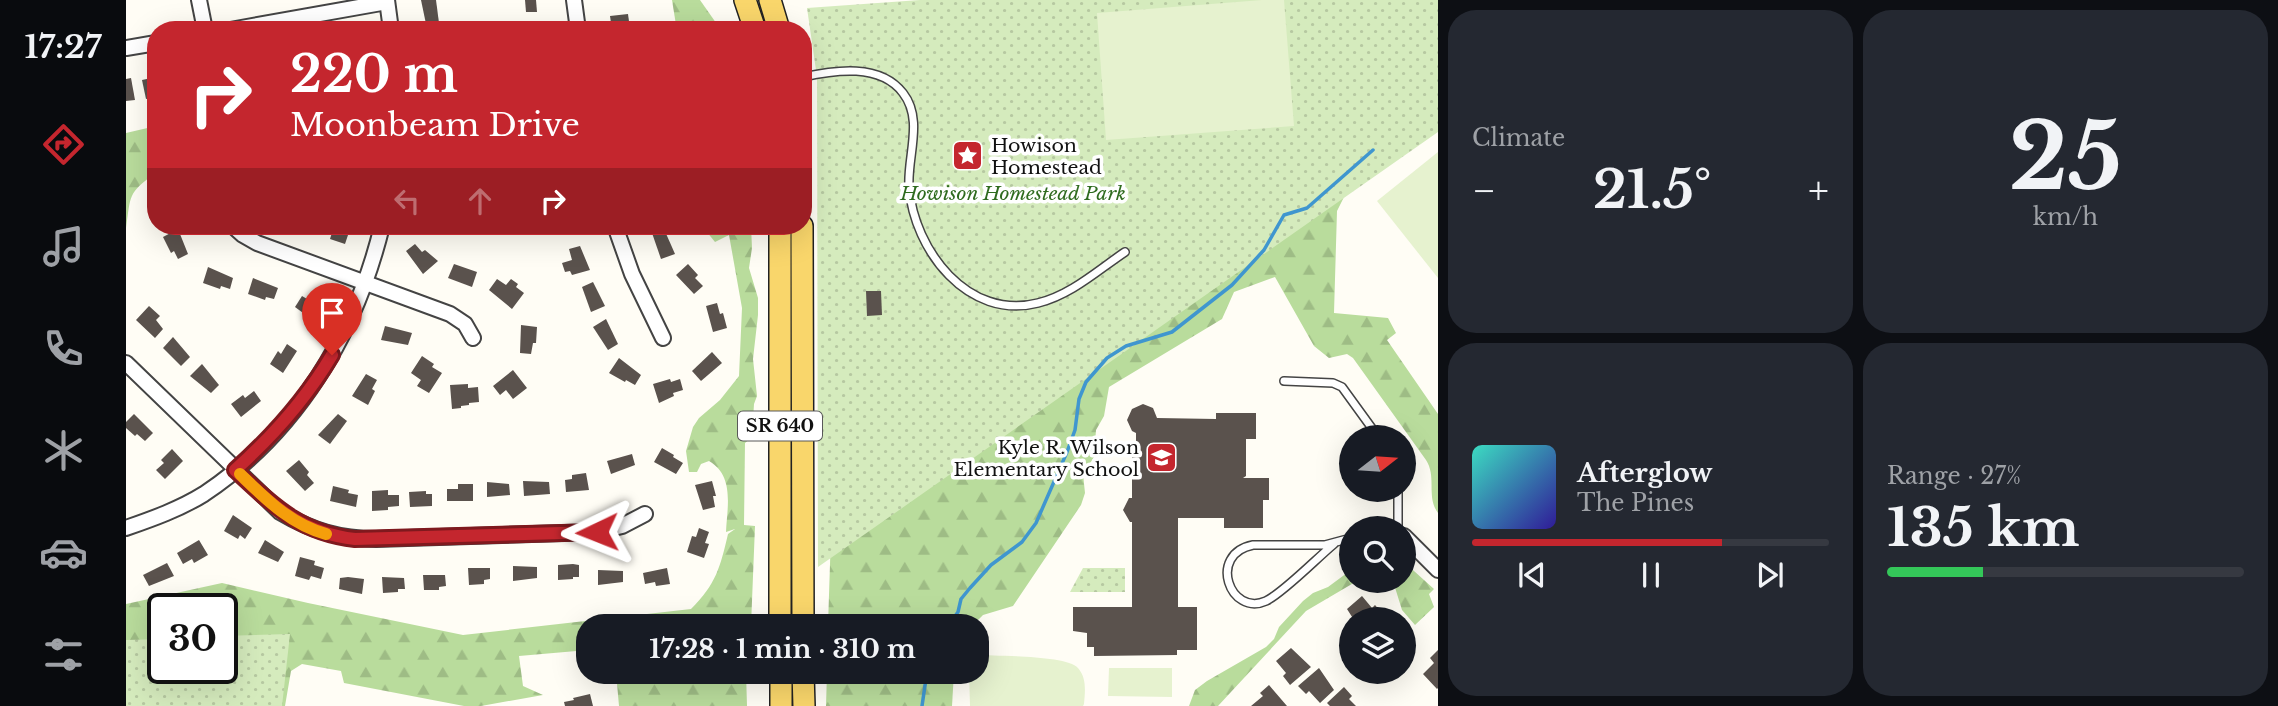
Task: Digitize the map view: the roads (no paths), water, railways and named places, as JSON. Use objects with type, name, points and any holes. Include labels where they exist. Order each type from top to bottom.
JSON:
[{"type":"main road","points":[[745,0],[752,21]]},
{"type":"main road","points":[[770,0],[776,21]]},
{"type":"main road","name":"SR 640","points":[[780,235],[780,614]]},
{"type":"main road","name":"SR 640","points":[[802,235],[803,614]]},
{"type":"main road","points":[[781,684],[781,706]]},
{"type":"main road","points":[[803,684],[804,706]]},
{"type":"street","points":[[199,0],[203,21]]},
{"type":"street","points":[[574,0],[577,21]]},
{"type":"street","points":[[279,21],[387,1],[390,21]]},
{"type":"street","points":[[126,48],[147,44]]},
{"type":"street","points":[[243,235],[257,243],[450,314],[465,324],[473,338]]},
{"type":"street","points":[[126,528],[150,520],[202,495],[235,470],[283,424],[341,341],[367,283],[380,235]]},
{"type":"street","points":[[618,235],[632,274],[663,338]]},
{"type":"street","points":[[126,363],[280,512],[323,533],[355,539],[597,532],[622,526],[645,514]]},
{"type":"street","points":[[1416,548],[1438,570]]},
{"type":"lane","points":[[812,76],[862,71],[890,82],[901,90],[907,99],[914,131],[908,174],[915,220],[926,246],[940,266],[954,281],[975,295],[1010,306],[1041,303],[1070,290],[1125,251]]},
{"type":"lane","points":[[1284,381],[1333,383],[1342,387],[1370,425]]},
{"type":"lane","points":[[1334,544],[1266,600],[1245,601],[1233,593],[1230,587],[1228,563],[1230,557],[1243,547],[1339,542]]},
{"type":"waterway","points":[[957,614],[961,599],[970,588],[991,565],[1022,542],[1036,523],[1075,430],[1079,399],[1086,382],[1107,358],[1126,346],[1172,332],[1232,285],[1264,250],[1284,215],[1307,208],[1373,150]]},
{"type":"waterway","points":[[922,706],[925,684]]},
{"type":"place","name":"Howison Homestead","points":[[968,156]]},
{"type":"place","name":"Kyle R. Wilson Elementary School","points":[[1162,458]]},
{"type":"park label","name":"Howison Homestead Park","points":[[1013,193]]}]
